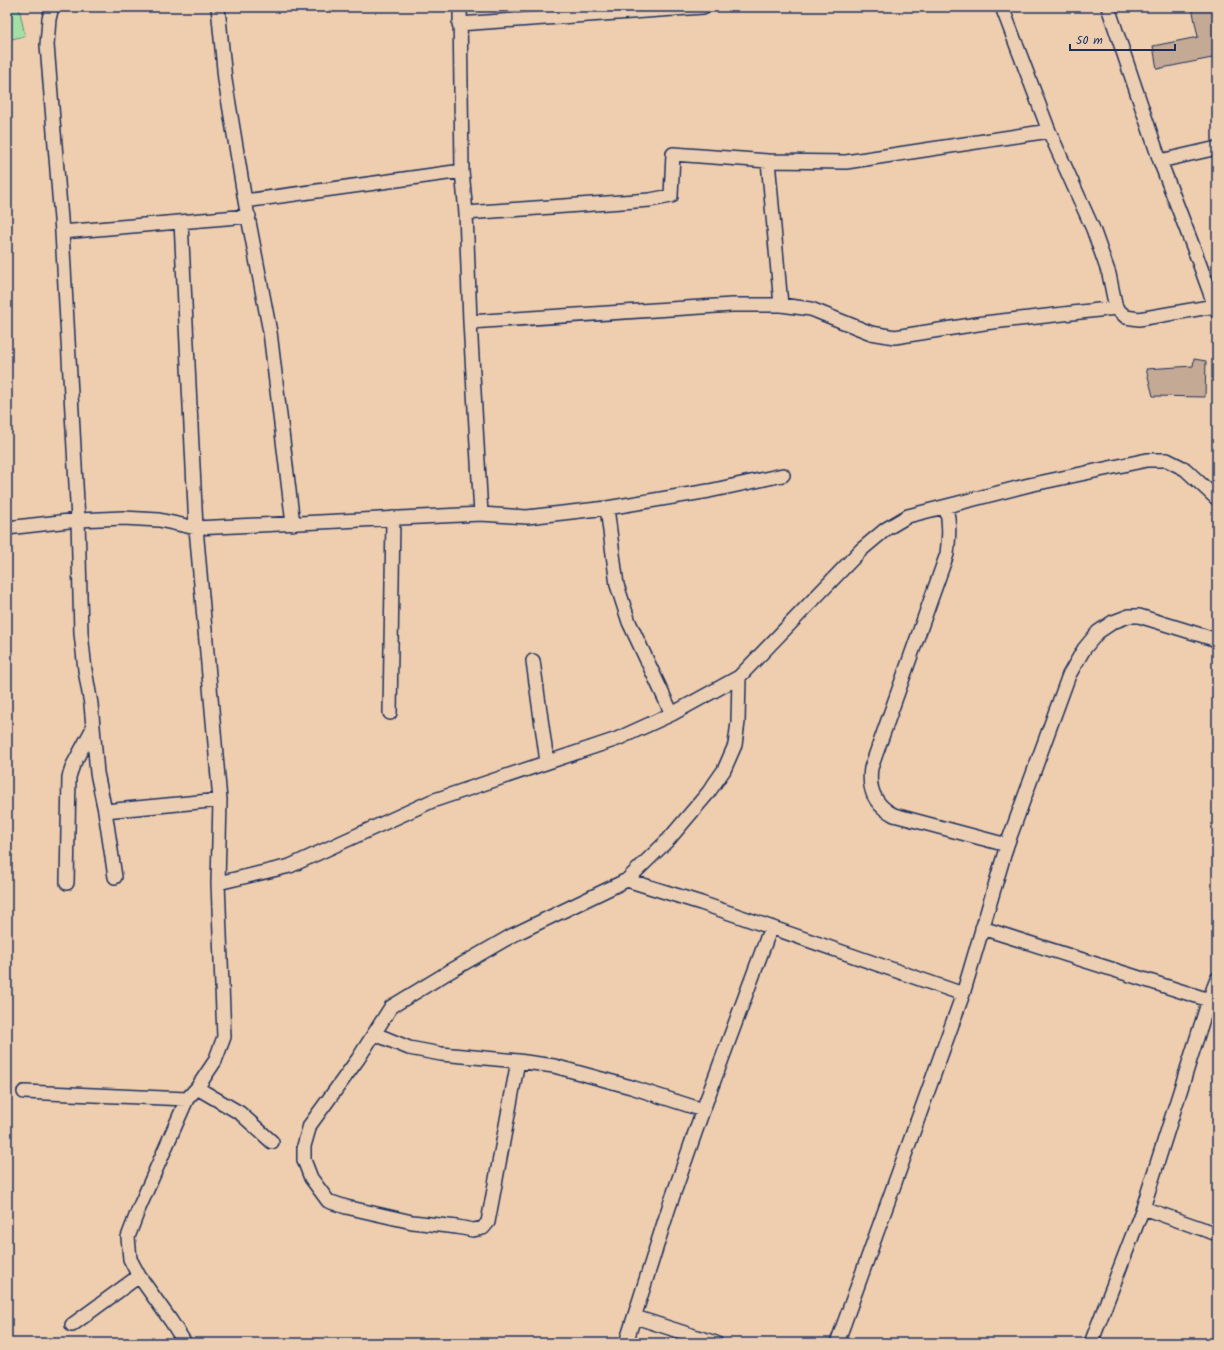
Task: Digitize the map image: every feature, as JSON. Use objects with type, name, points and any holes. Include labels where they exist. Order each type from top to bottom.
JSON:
[{"type":"street","points":[[52,7],[49,19],[47,44],[62,232],[78,520],[81,633],[91,704],[97,773],[105,811],[115,878]]},
{"type":"street","points":[[218,7],[225,80],[245,201],[270,332],[293,524]]},
{"type":"street","points":[[460,7],[459,24],[462,171],[466,212],[470,322],[481,514]]},
{"type":"street","points":[[459,24],[703,7]]},
{"type":"street","points":[[1002,7],[1049,131],[1093,229],[1109,274],[1116,308],[1126,317],[1139,319],[1216,309],[1160,161],[1108,7]]},
{"type":"street","points":[[466,212],[650,200],[671,196],[673,154],[768,162],[846,162],[1049,131]]},
{"type":"street","points":[[1160,161],[1217,148]]},
{"type":"street","points":[[768,162],[780,305]]},
{"type":"street","points":[[245,201],[462,171]]},
{"type":"street","points":[[62,232],[249,216]]},
{"type":"street","points":[[181,222],[196,528],[220,800],[218,883],[224,1037],[216,1061],[197,1088],[187,1099],[139,1208],[128,1237],[130,1259],[139,1276],[185,1343]]},
{"type":"street","points":[[470,322],[732,305],[780,305],[811,309],[871,333],[895,337],[984,323],[1116,308]]},
{"type":"street","points":[[218,883],[290,866],[432,801],[617,739],[672,714],[739,677],[861,550],[886,529],[908,516],[1029,485],[1147,460],[1167,460],[1185,469],[1217,499]]},
{"type":"street","points":[[7,528],[78,520],[123,518],[159,520],[196,528],[481,514],[527,517],[607,508],[709,491],[783,475]]},
{"type":"street","points":[[946,507],[949,518],[950,533],[946,554],[871,768],[869,779],[871,790],[881,806],[894,815],[1007,845]]},
{"type":"street","points":[[607,508],[617,585],[629,622],[646,662],[672,714]]},
{"type":"street","points":[[390,713],[393,518]]},
{"type":"street","points":[[837,1343],[964,994],[1007,845],[1069,675],[1084,649],[1098,632],[1113,622],[1129,616],[1139,616],[1217,640]]},
{"type":"street","points":[[533,661],[547,762]]},
{"type":"street","points":[[518,1061],[488,1222],[483,1228],[473,1230],[412,1222],[346,1207],[328,1201],[311,1178],[304,1160],[304,1146],[310,1124],[375,1034],[391,1008],[447,973],[513,935],[627,880],[669,839],[708,793],[724,770],[735,745],[738,722],[739,677]]},
{"type":"street","points":[[67,883],[69,776],[72,765],[93,728]]},
{"type":"street","points":[[105,811],[220,800]]},
{"type":"street","points":[[627,880],[771,927],[964,994]]},
{"type":"street","points":[[626,1343],[669,1207],[703,1110],[771,927]]},
{"type":"street","points":[[982,928],[1209,1000]]},
{"type":"street","points":[[1091,1343],[1143,1208],[1217,979]]},
{"type":"street","points":[[375,1034],[409,1048],[442,1054],[554,1066],[631,1087],[703,1110]]},
{"type":"street","points":[[197,1088],[240,1113],[272,1142]]},
{"type":"street","points":[[24,1092],[187,1099]]},
{"type":"street","points":[[1143,1208],[1217,1234]]},
{"type":"street","points":[[72,1325],[139,1276]]},
{"type":"street","points":[[635,1316],[716,1343]]},
{"type":"green space","points":[[7,7],[19,7],[25,36],[7,40]]},
{"type":"building","points":[[1192,7],[1217,7],[1217,57],[1157,69],[1153,46],[1198,37]]},
{"type":"building","points":[[1194,359],[1206,361],[1205,397],[1153,396],[1146,369],[1193,366]]}]
